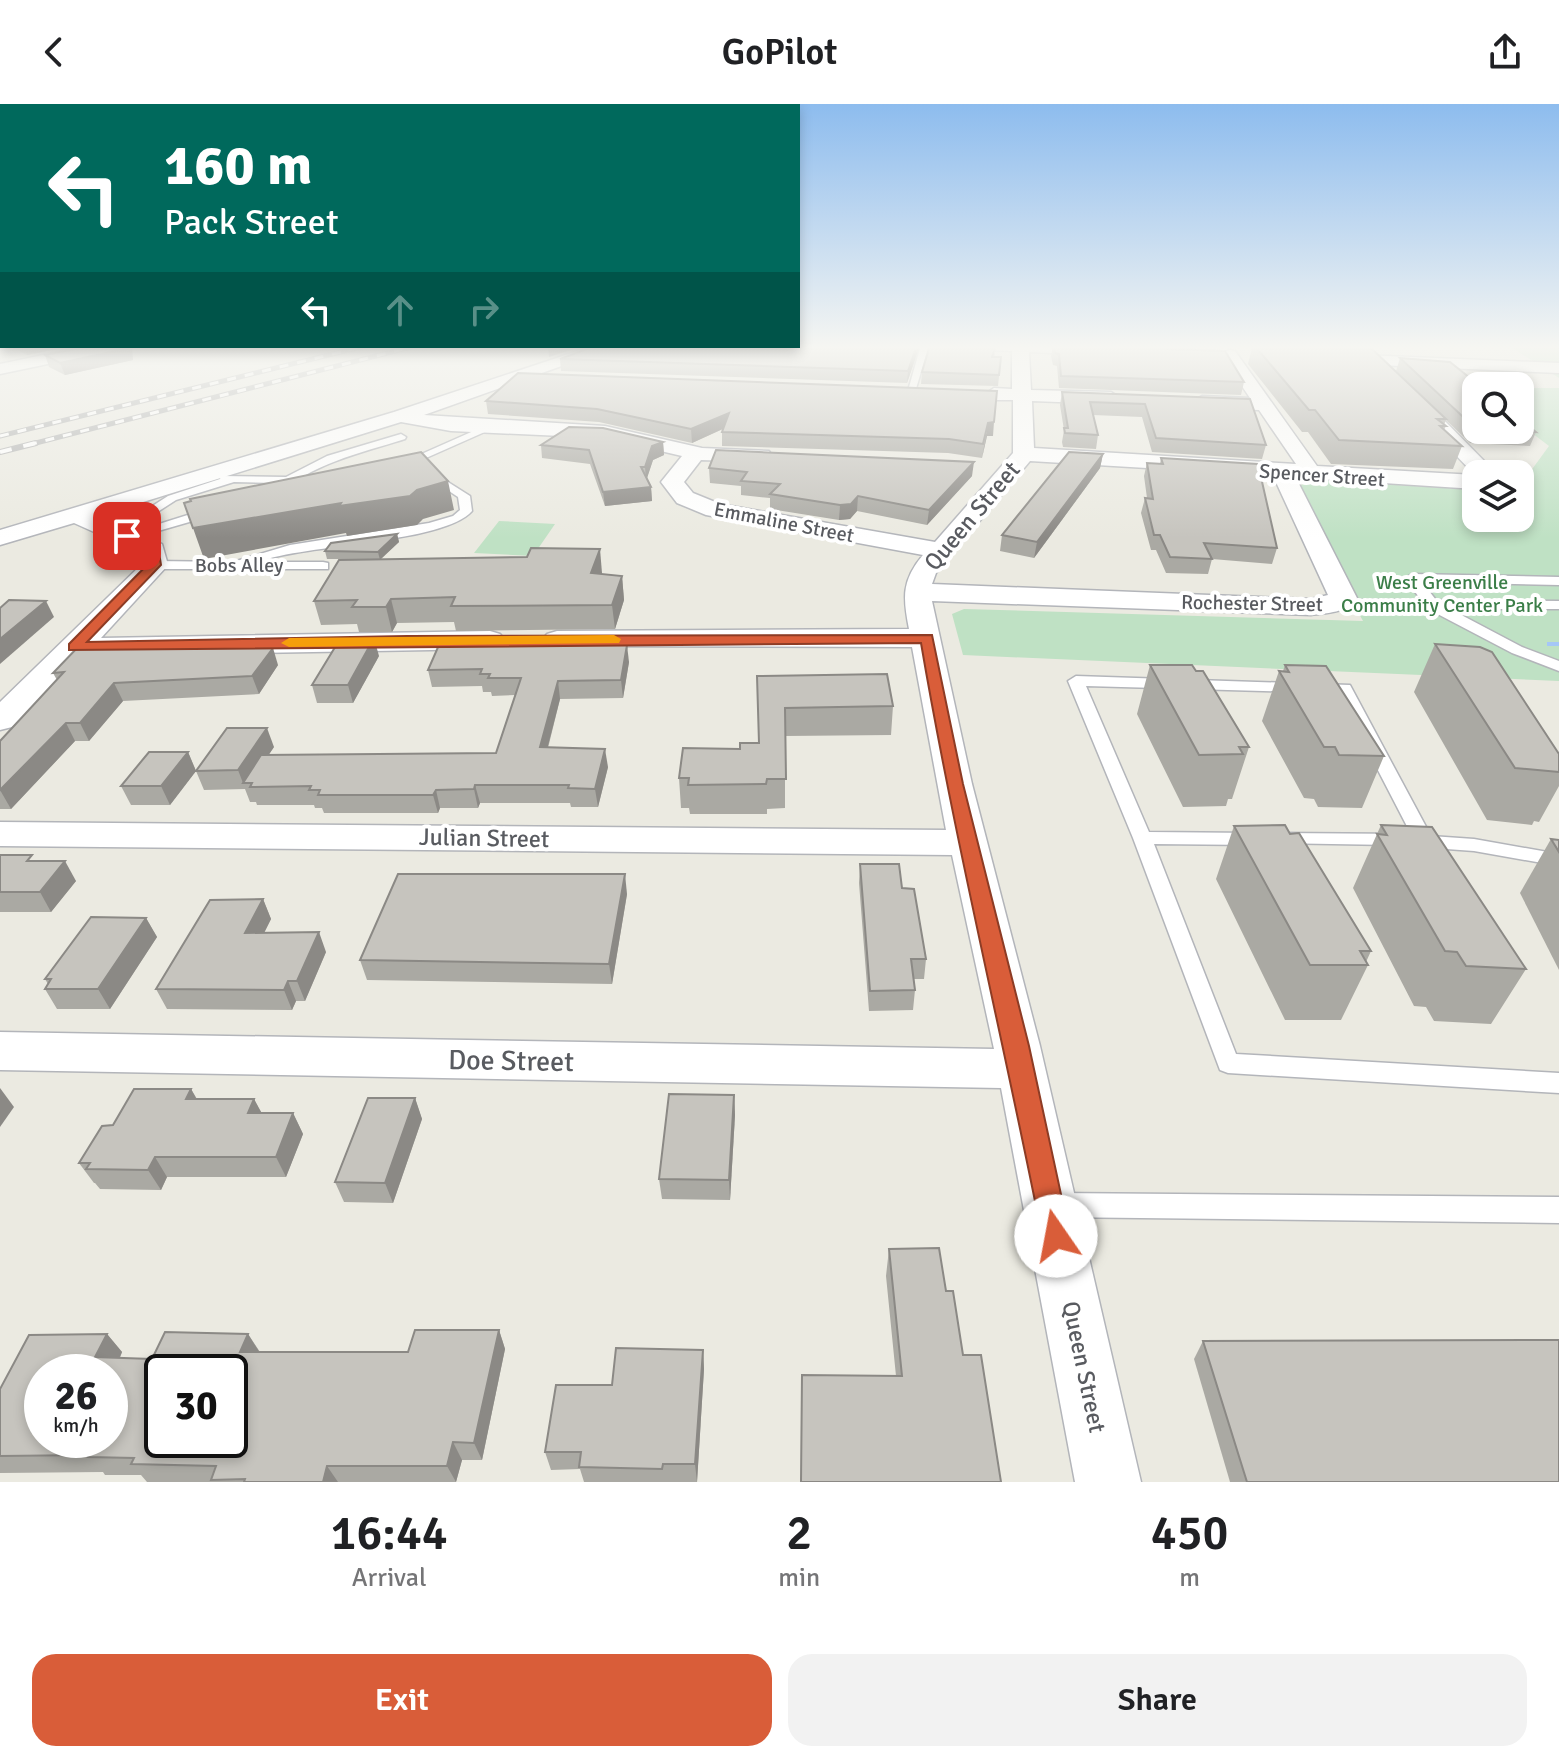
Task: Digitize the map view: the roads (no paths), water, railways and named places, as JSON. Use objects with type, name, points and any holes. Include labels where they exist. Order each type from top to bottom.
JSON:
[{"type":"street","points":[[401,427],[445,409]]},
{"type":"street","name":"Queen Street","points":[[1016,409],[1006,464],[923,572],[916,592],[968,843],[1022,1069],[1108,1482]]},
{"type":"street","name":"Rochester Street","points":[[916,592],[1311,607],[1333,604],[1343,598],[1287,482],[1307,463],[1269,409]]},
{"type":"street","points":[[1422,409],[1472,460]]},
{"type":"street","points":[[0,538],[208,475],[418,422],[605,432],[696,453],[776,456]]},
{"type":"street","name":"Emmaline Street","points":[[696,453],[672,482],[685,498],[714,510],[941,551]]},
{"type":"street","name":"Spencer Street","points":[[1006,464],[1462,481]]},
{"type":"street","points":[[0,720],[155,565],[153,549],[76,515]]},
{"type":"street","points":[[74,647],[407,641],[927,638]]},
{"type":"street","name":"Julian Street","points":[[0,834],[968,843]]},
{"type":"street","name":"Doe Street","points":[[0,1051],[1022,1069]]},
{"type":"lane","points":[[269,497],[286,480],[312,466],[401,427]]},
{"type":"lane","points":[[236,565],[275,553],[422,529],[457,519],[466,511],[464,496],[438,476],[399,466],[491,427]]},
{"type":"lane","points":[[208,475],[286,480]]},
{"type":"lane","points":[[122,534],[172,498],[234,478]]},
{"type":"lane","points":[[254,501],[293,494]]},
{"type":"lane","points":[[122,534],[225,508]]},
{"type":"lane","name":"Bobs Alley","points":[[155,565],[323,566]]},
{"type":"lane","points":[[1559,581],[1412,578],[1432,605],[1517,650],[1559,666]]},
{"type":"lane","points":[[1333,604],[1559,605]]},
{"type":"lane","points":[[1424,841],[1344,688],[1076,681],[1142,838],[1228,1063],[1559,1083]]},
{"type":"lane","points":[[1142,838],[1424,841],[1474,845],[1559,860]]},
{"type":"lane","points":[[1049,1205],[1559,1210]]},
{"type":"waterway","points":[[1550,644],[1559,644]]},
{"type":"railway","points":[[0,436],[108,409]]},
{"type":"railway","points":[[28,445],[168,409]]},
{"type":"railway","points":[[28,445],[36,443]]},
{"type":"railway","points":[[0,452],[28,445]]},
{"type":"park label","name":"West Greenville Community Center Park","points":[[1442,594]]}]
